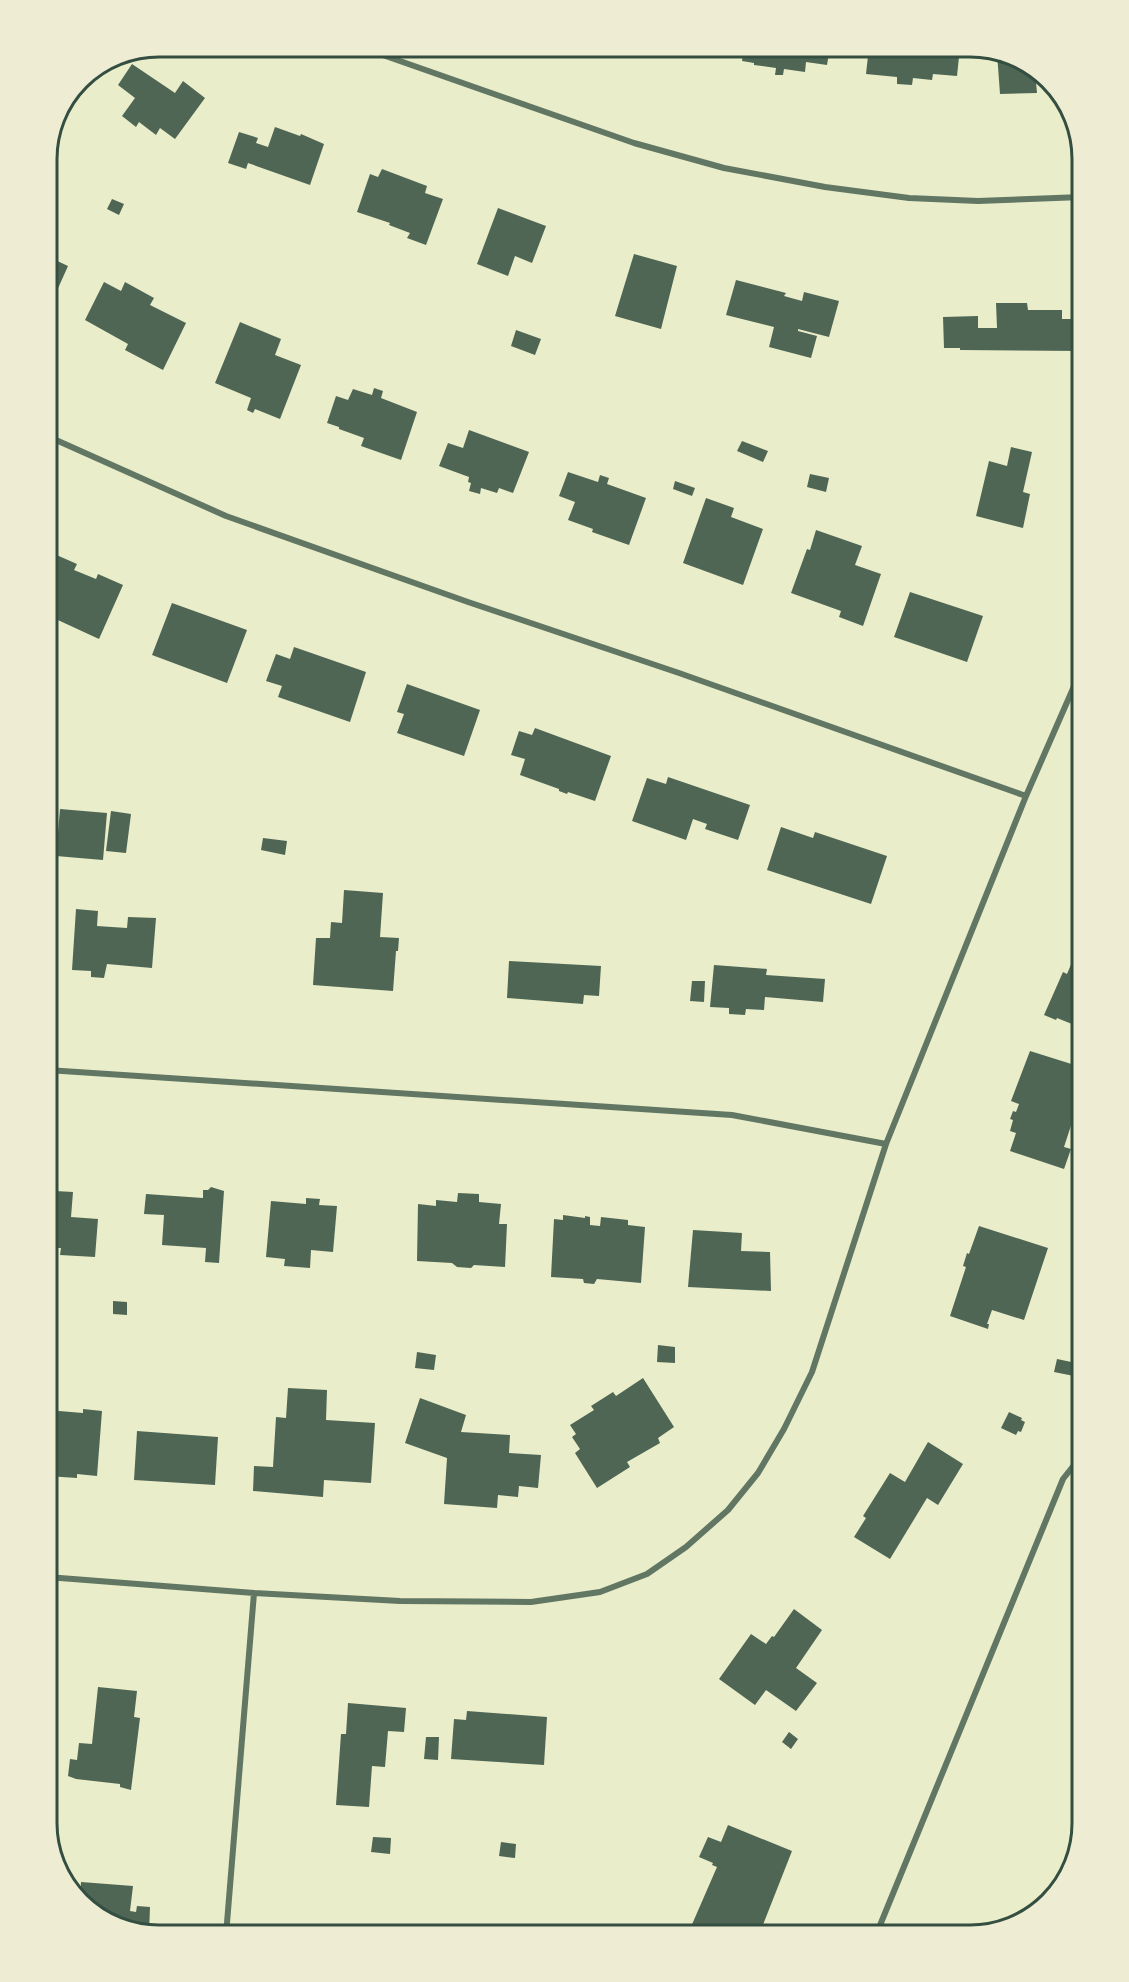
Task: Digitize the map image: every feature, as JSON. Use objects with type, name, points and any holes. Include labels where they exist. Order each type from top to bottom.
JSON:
[{"type":"street","points":[[391,57],[634,143],[724,168],[825,187],[909,198],[978,201],[1072,197]]},
{"type":"street","points":[[57,440],[226,516],[1026,796]]},
{"type":"street","points":[[57,1578],[254,1593],[400,1601],[531,1602],[600,1592],[647,1574],[686,1548],[728,1510],[758,1473],[784,1429],[812,1372],[886,1144],[1026,796],[1072,693]]},
{"type":"street","points":[[57,1071],[732,1115],[886,1144]]},
{"type":"street","points":[[880,1925],[1063,1479],[1072,1468]]},
{"type":"street","points":[[227,1925],[254,1593]]},
{"type":"building","points":[[743,57],[828,57],[827,65],[806,62],[805,72],[784,69],[783,75],[775,75],[776,68],[742,61]]},
{"type":"building","points":[[868,57],[959,57],[957,76],[933,74],[932,80],[913,78],[912,85],[897,84],[897,77],[866,74]]},
{"type":"building","points":[[998,61],[1015,67],[1037,82],[1037,93],[1000,94]]},
{"type":"building","points":[[132,64],[175,93],[183,81],[205,98],[175,139],[160,128],[156,135],[139,122],[136,127],[122,116],[135,98],[118,85]]},
{"type":"building","points":[[275,127],[300,136],[301,134],[324,144],[310,185],[248,163],[246,169],[228,163],[239,132],[258,138],[256,143],[268,147]]},
{"type":"building","points":[[382,169],[427,186],[425,193],[443,199],[426,245],[407,238],[410,233],[389,225],[390,223],[357,212],[370,174],[378,177]]},
{"type":"building","points":[[112,199],[124,204],[119,215],[107,209]]},
{"type":"building","points":[[498,208],[546,226],[532,263],[515,256],[508,276],[477,264]]},
{"type":"building","points":[[634,254],[677,266],[661,329],[615,316]]},
{"type":"building","points":[[57,261],[68,266],[57,291]]},
{"type":"building","points":[[736,280],[786,293],[784,296],[802,301],[804,292],[839,301],[829,337],[798,329],[798,331],[817,336],[811,358],[769,347],[774,327],[726,315]]},
{"type":"building","points":[[104,282],[121,291],[125,282],[154,298],[150,305],[186,323],[163,370],[125,350],[128,344],[85,320]]},
{"type":"building","points":[[996,303],[1027,303],[1028,310],[1062,310],[1062,319],[1072,319],[1072,351],[944,348],[943,317],[978,316],[978,328],[997,328]]},
{"type":"building","points":[[240,322],[281,339],[275,355],[301,365],[280,419],[255,409],[253,413],[247,410],[251,398],[215,383]]},
{"type":"building","points":[[516,330],[541,339],[535,355],[511,346]]},
{"type":"building","points":[[374,388],[383,391],[381,398],[417,412],[401,460],[361,446],[364,438],[327,423],[336,396],[348,400],[353,389],[372,395]]},
{"type":"building","points":[[469,430],[529,452],[513,493],[499,488],[497,493],[481,488],[480,494],[469,491],[471,483],[468,482],[469,477],[439,466],[448,443],[463,448]]},
{"type":"building","points":[[742,441],[768,451],[763,462],[737,451]]},
{"type":"building","points":[[1011,447],[1032,452],[1023,492],[1030,494],[1023,528],[976,516],[989,461],[1007,466]]},
{"type":"building","points":[[568,472],[598,482],[600,475],[609,478],[607,484],[646,498],[629,545],[592,532],[593,529],[568,520],[575,502],[559,496]]},
{"type":"building","points":[[810,474],[829,478],[826,492],[807,487]]},
{"type":"building","points":[[675,481],[695,488],[692,496],[673,489]]},
{"type":"building","points":[[706,498],[734,508],[731,517],[763,529],[743,585],[683,563]]},
{"type":"building","points":[[816,530],[862,546],[855,565],[881,574],[863,626],[839,617],[841,611],[791,593]]},
{"type":"building","points":[[57,555],[77,564],[74,570],[96,579],[98,574],[123,585],[99,639],[57,620]]},
{"type":"building","points":[[910,592],[983,616],[967,662],[894,637]]},
{"type":"building","points":[[172,603],[247,630],[227,683],[152,655]]},
{"type":"building","points":[[294,647],[366,672],[350,722],[278,697],[282,686],[266,681],[276,654],[290,659]]},
{"type":"building","points":[[407,684],[480,710],[464,756],[397,733],[404,714],[397,712]]},
{"type":"building","points":[[535,728],[611,756],[595,801],[568,792],[567,794],[520,775],[525,759],[511,755],[519,731],[532,735]]},
{"type":"building","points":[[668,777],[750,805],[738,840],[705,829],[707,824],[693,819],[686,840],[632,821],[647,778],[666,784]]},
{"type":"building","points":[[60,809],[107,813],[103,860],[57,856]]},
{"type":"building","points":[[111,811],[131,814],[126,853],[106,851]]},
{"type":"building","points":[[781,827],[813,838],[815,832],[887,856],[871,904],[767,870]]},
{"type":"building","points":[[263,838],[287,841],[285,855],[261,850]]},
{"type":"building","points":[[344,890],[383,893],[380,937],[399,938],[393,991],[313,985],[316,938],[330,938],[331,922],[342,923]]},
{"type":"building","points":[[76,909],[98,911],[97,926],[127,928],[128,917],[156,918],[152,968],[107,964],[104,978],[91,977],[91,971],[72,970]]},
{"type":"building","points":[[509,961],[601,966],[599,996],[584,995],[583,1004],[507,998]]},
{"type":"building","points":[[1072,962],[1072,1024],[1044,1015],[1063,972],[1067,974]]},
{"type":"building","points":[[714,965],[767,969],[766,975],[825,979],[823,1002],[765,997],[764,1010],[746,1009],[745,1015],[729,1014],[729,1008],[710,1007]]},
{"type":"building","points":[[692,981],[705,981],[704,1002],[690,1001]]},
{"type":"building","points":[[1030,1051],[1072,1064],[1072,1122],[1064,1147],[1071,1149],[1064,1169],[1010,1151],[1016,1133],[1010,1131],[1013,1120],[1010,1119],[1019,1104],[1011,1101]]},
{"type":"building","points":[[211,1187],[224,1191],[219,1263],[205,1262],[206,1248],[162,1245],[164,1215],[144,1214],[146,1194],[203,1198],[203,1190]]},
{"type":"building","points":[[57,1191],[73,1192],[71,1217],[98,1219],[95,1257],[60,1255],[61,1248],[57,1248]]},
{"type":"building","points":[[458,1193],[479,1194],[479,1202],[501,1204],[499,1224],[507,1224],[505,1267],[474,1265],[471,1268],[457,1267],[452,1263],[417,1261],[418,1204],[436,1206],[436,1200],[457,1202]]},
{"type":"building","points":[[306,1198],[320,1199],[319,1205],[337,1206],[333,1252],[311,1250],[310,1268],[284,1266],[285,1259],[266,1257],[271,1201],[306,1204]]},
{"type":"building","points":[[563,1215],[590,1217],[590,1225],[600,1226],[601,1217],[628,1220],[628,1225],[645,1227],[641,1283],[597,1279],[594,1284],[584,1283],[583,1279],[551,1277],[554,1219],[563,1220]]},
{"type":"building","points":[[979,1226],[1048,1248],[1024,1320],[992,1310],[987,1324],[989,1324],[988,1329],[950,1316],[966,1267],[963,1266],[967,1253],[969,1254]]},
{"type":"building","points":[[693,1230],[742,1233],[741,1251],[770,1252],[771,1291],[688,1287]]},
{"type":"building","points":[[113,1301],[127,1302],[127,1315],[113,1314]]},
{"type":"building","points":[[658,1345],[675,1347],[675,1363],[657,1362]]},
{"type":"building","points":[[417,1352],[436,1355],[434,1370],[415,1368]]},
{"type":"building","points":[[1057,1359],[1072,1362],[1072,1376],[1054,1372]]},
{"type":"building","points":[[643,1378],[674,1427],[658,1438],[660,1443],[627,1462],[630,1467],[597,1488],[575,1453],[580,1449],[572,1437],[576,1434],[570,1425],[594,1410],[591,1406],[613,1392],[616,1396]]},
{"type":"building","points":[[288,1388],[327,1390],[326,1420],[375,1423],[371,1483],[324,1480],[323,1497],[253,1491],[254,1466],[273,1467],[276,1417],[286,1418]]},
{"type":"building","points":[[420,1398],[466,1415],[461,1432],[510,1435],[509,1453],[541,1455],[538,1488],[519,1486],[518,1497],[498,1495],[497,1508],[444,1504],[447,1458],[405,1443]]},
{"type":"building","points":[[83,1409],[102,1411],[97,1476],[77,1474],[77,1478],[57,1477],[57,1411],[83,1413]]},
{"type":"building","points":[[1009,1412],[1022,1418],[1021,1420],[1025,1422],[1021,1432],[1018,1431],[1016,1435],[1001,1428]]},
{"type":"building","points":[[137,1431],[218,1437],[215,1485],[134,1480]]},
{"type":"building","points":[[928,1442],[963,1464],[938,1505],[927,1498],[890,1559],[854,1537],[866,1518],[863,1516],[890,1473],[905,1482]]},
{"type":"building","points":[[794,1609],[822,1630],[796,1668],[817,1683],[796,1711],[766,1690],[755,1705],[719,1679],[751,1634],[766,1644],[772,1636],[774,1637]]},
{"type":"building","points":[[98,1687],[137,1691],[134,1717],[140,1718],[131,1790],[120,1787],[120,1784],[68,1776],[70,1759],[77,1760],[79,1743],[92,1744]]},
{"type":"building","points":[[348,1703],[406,1708],[404,1732],[388,1731],[385,1767],[372,1766],[369,1807],[336,1805],[341,1734],[346,1734]]},
{"type":"building","points":[[467,1711],[547,1717],[544,1765],[451,1759],[454,1719],[466,1720]]},
{"type":"building","points":[[789,1732],[798,1739],[791,1749],[782,1742]]},
{"type":"building","points":[[426,1737],[439,1737],[438,1760],[424,1759]]},
{"type":"building","points":[[728,1825],[792,1851],[763,1925],[692,1925],[717,1867],[699,1857],[708,1837],[721,1842]]},
{"type":"building","points":[[373,1837],[391,1838],[390,1854],[371,1852]]},
{"type":"building","points":[[501,1842],[516,1844],[515,1858],[499,1856]]},
{"type":"building","points":[[81,1882],[133,1886],[130,1911],[136,1912],[137,1906],[150,1907],[149,1925],[114,1915],[92,1900],[81,1888]]}]
